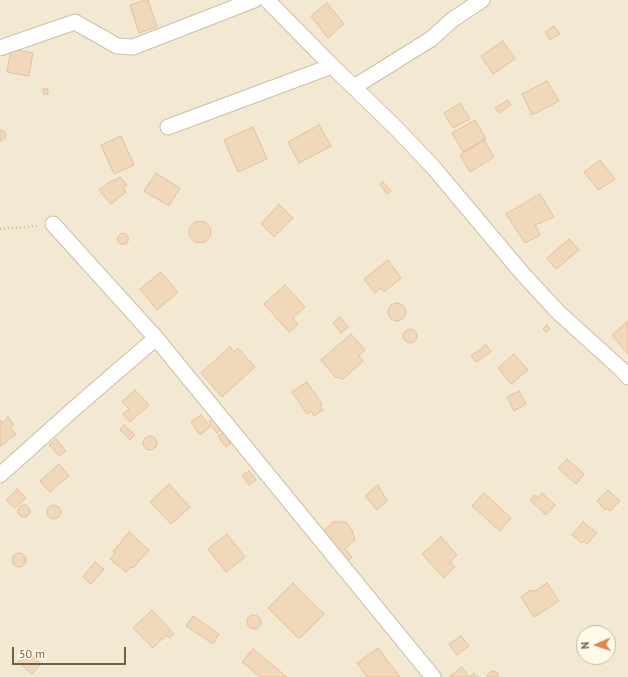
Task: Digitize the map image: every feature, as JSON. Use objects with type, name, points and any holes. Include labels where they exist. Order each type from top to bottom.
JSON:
[{"type":"street","points":[[0,48],[75,22],[117,46],[133,47],[254,0]]},
{"type":"street","points":[[267,0],[332,66],[398,129],[433,167],[522,273],[558,312],[628,376]]},
{"type":"street","points":[[354,87],[431,40],[452,20],[477,1]]},
{"type":"street","points":[[168,127],[332,66]]},
{"type":"street","points":[[53,224],[156,338],[433,677]]},
{"type":"street","points":[[0,476],[76,407],[156,338]]},
{"type":"path","points":[[0,229],[53,224]]},
{"type":"shaded area","points":[[0,0],[628,0],[628,677],[0,677]]},
{"type":"building","points":[[148,0],[157,27],[139,33],[130,5]]},
{"type":"building","points":[[327,3],[344,24],[328,38],[311,16]]},
{"type":"building","points":[[554,26],[560,34],[550,40],[545,32]]},
{"type":"building","points":[[503,41],[515,59],[493,74],[481,56]]},
{"type":"building","points":[[11,49],[33,53],[29,76],[7,72]]},
{"type":"building","points":[[547,81],[559,101],[532,115],[522,94]]},
{"type":"building","points":[[43,89],[48,89],[48,94],[43,94]]},
{"type":"building","points":[[508,100],[511,105],[499,113],[495,108]]},
{"type":"building","points":[[460,103],[470,119],[453,128],[444,113]]},
{"type":"building","points":[[475,120],[486,139],[463,152],[452,133]]},
{"type":"building","points":[[319,125],[331,146],[299,163],[288,142]]},
{"type":"building","points":[[253,127],[267,159],[238,172],[224,140]]},
{"type":"building","points":[[0,130],[4,131],[6,135],[4,139],[0,141]]},
{"type":"building","points":[[121,136],[134,165],[114,174],[101,145]]},
{"type":"building","points":[[484,140],[494,157],[470,172],[460,155]]},
{"type":"building","points":[[600,160],[615,179],[598,190],[584,172]]},
{"type":"building","points":[[156,173],[180,188],[169,206],[144,191]]},
{"type":"building","points":[[120,177],[127,185],[123,188],[126,192],[111,204],[99,190],[112,180],[114,181]]},
{"type":"building","points":[[383,182],[391,191],[387,194],[380,184]]},
{"type":"building","points":[[540,194],[554,217],[535,225],[540,235],[525,243],[506,214]]},
{"type":"building","points":[[279,204],[293,218],[274,237],[261,224]]},
{"type":"building","points":[[200,221],[204,222],[210,228],[210,236],[204,242],[200,243],[196,242],[190,236],[189,232],[190,228],[196,222]]},
{"type":"building","points":[[123,233],[127,235],[129,239],[127,243],[123,245],[119,243],[117,239],[119,235]]},
{"type":"building","points":[[569,239],[579,250],[556,269],[547,258]]},
{"type":"building","points":[[388,260],[401,278],[384,292],[381,288],[375,293],[364,279]]},
{"type":"building","points":[[161,272],[178,292],[157,310],[140,289]]},
{"type":"building","points":[[285,285],[305,307],[293,318],[298,324],[289,332],[264,304]]},
{"type":"building","points":[[393,303],[401,303],[406,308],[404,319],[401,321],[393,321],[388,316],[388,308]]},
{"type":"building","points":[[340,317],[348,327],[341,333],[333,323]]},
{"type":"building","points":[[628,321],[628,354],[612,335]]},
{"type":"building","points":[[547,325],[550,329],[546,332],[543,329]]},
{"type":"building","points":[[410,329],[415,331],[417,336],[415,341],[410,343],[405,341],[403,336],[405,331]]},
{"type":"building","points":[[351,334],[365,350],[359,356],[363,361],[342,380],[339,377],[336,378],[321,360]]},
{"type":"building","points":[[486,345],[491,352],[476,362],[471,356]]},
{"type":"building","points":[[230,347],[234,352],[238,348],[255,367],[222,397],[201,373]]},
{"type":"building","points":[[514,354],[528,370],[511,384],[498,368]]},
{"type":"building","points":[[307,382],[322,404],[320,406],[323,410],[314,416],[311,411],[307,414],[292,392]]},
{"type":"building","points":[[135,390],[149,405],[130,422],[123,414],[129,409],[122,402]]},
{"type":"building","points":[[519,391],[526,404],[514,411],[507,397]]},
{"type":"building","points":[[201,415],[210,427],[200,435],[191,422]]},
{"type":"building","points":[[8,417],[14,425],[10,428],[16,434],[0,447],[0,420],[2,423]]},
{"type":"building","points":[[213,419],[221,430],[217,433],[209,422]]},
{"type":"building","points":[[124,425],[135,435],[130,440],[120,430]]},
{"type":"building","points":[[224,432],[231,443],[226,447],[218,436]]},
{"type":"building","points":[[150,436],[155,438],[157,443],[155,448],[150,450],[145,448],[143,443],[145,438]]},
{"type":"building","points":[[56,439],[66,451],[59,456],[49,445]]},
{"type":"building","points":[[567,459],[584,474],[576,484],[558,468]]},
{"type":"building","points":[[59,464],[69,476],[50,492],[40,481]]},
{"type":"building","points":[[249,471],[256,480],[249,485],[242,475]]},
{"type":"building","points":[[169,484],[190,507],[171,524],[150,502]]},
{"type":"building","points":[[378,485],[387,501],[377,510],[365,496]]},
{"type":"building","points":[[17,489],[26,498],[15,508],[6,500]]},
{"type":"building","points":[[608,490],[620,501],[610,511],[607,508],[605,510],[597,501]]},
{"type":"building","points":[[484,493],[511,518],[500,531],[472,506]]},
{"type":"building","points":[[542,493],[555,505],[546,515],[530,500],[534,495],[538,498]]},
{"type":"building","points":[[22,505],[26,505],[30,511],[26,517],[22,517],[18,513],[18,509]]},
{"type":"building","points":[[54,505],[59,507],[61,512],[59,517],[54,519],[49,517],[47,512],[49,507]]},
{"type":"building","points":[[333,522],[346,522],[352,530],[355,540],[345,549],[352,557],[345,564],[320,535]]},
{"type":"building","points":[[583,522],[597,533],[587,544],[584,541],[582,543],[572,535]]},
{"type":"building","points":[[129,532],[149,550],[133,568],[130,567],[126,572],[110,559],[115,553],[113,552]]},
{"type":"building","points":[[227,534],[245,557],[226,572],[208,549]]},
{"type":"building","points":[[441,537],[457,555],[450,562],[455,567],[444,578],[422,554]]},
{"type":"building","points":[[19,553],[24,555],[26,560],[24,565],[19,567],[14,565],[12,560],[14,555]]},
{"type":"building","points":[[95,562],[104,569],[91,584],[83,577]]},
{"type":"building","points":[[293,583],[324,614],[299,639],[268,608]]},
{"type":"building","points":[[547,583],[559,601],[534,617],[521,597],[531,590],[535,591]]},
{"type":"building","points":[[152,610],[174,634],[169,638],[166,635],[153,648],[133,628]]},
{"type":"building","points":[[254,615],[259,617],[261,622],[259,627],[254,629],[249,627],[247,622],[249,617]]},
{"type":"building","points":[[193,616],[219,634],[213,644],[186,626]]},
{"type":"building","points":[[461,636],[469,646],[457,655],[449,644]]},
{"type":"building","points":[[378,648],[400,677],[367,677],[357,663]]},
{"type":"building","points":[[253,649],[287,677],[260,677],[242,662]]},
{"type":"building","points":[[27,651],[41,664],[32,674],[18,662]]},
{"type":"building","points":[[462,667],[469,677],[450,676]]},
{"type":"building","points":[[492,671],[497,672],[499,677],[487,677]]},
{"type":"building","points":[[474,673],[477,677],[469,677]]}]
